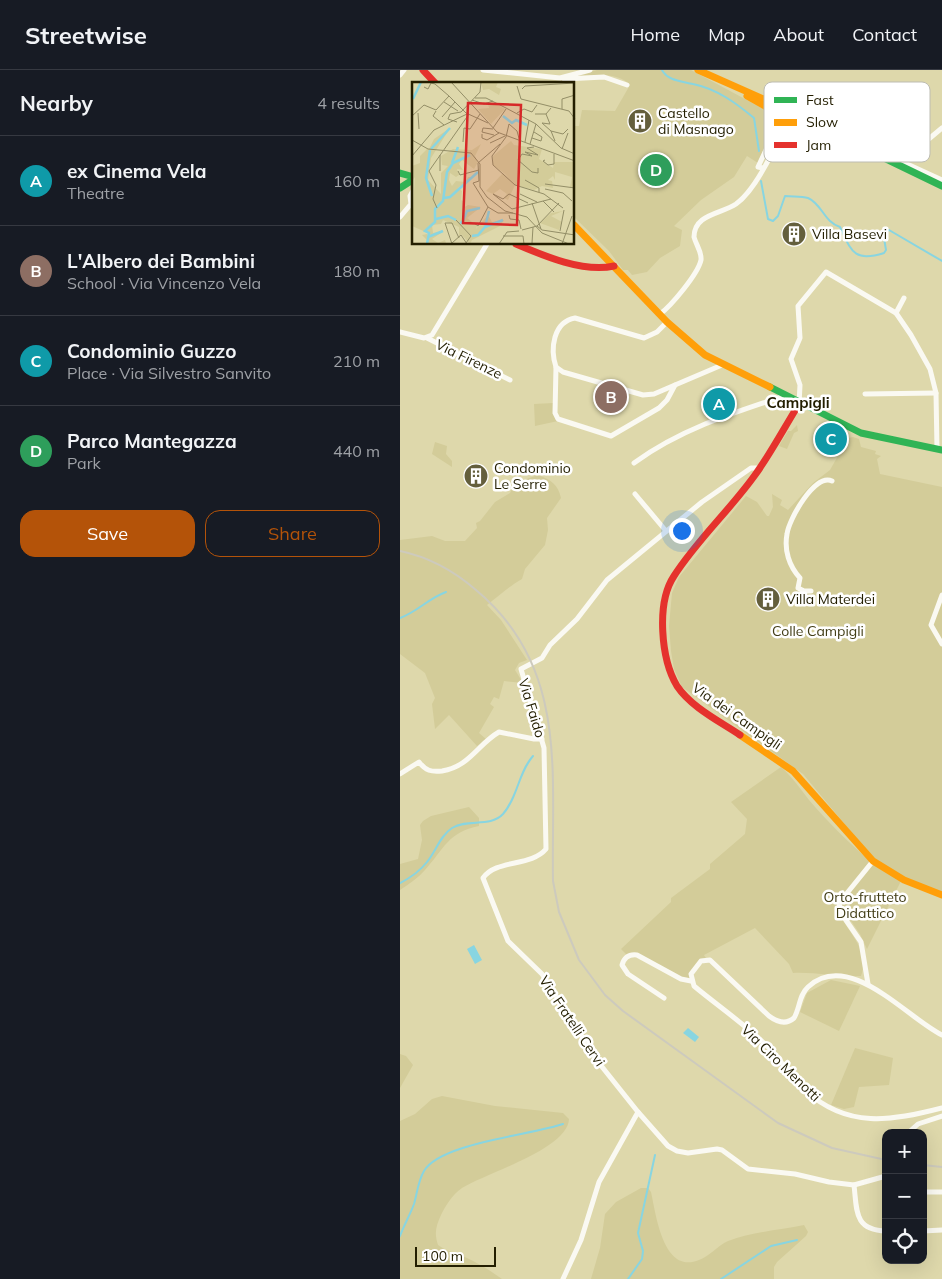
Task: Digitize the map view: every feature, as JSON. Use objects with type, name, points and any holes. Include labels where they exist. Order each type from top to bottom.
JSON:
[{"type":"street","points":[[400,75],[404,70]]},
{"type":"street","points":[[422,70],[434,82]]},
{"type":"street","points":[[483,70],[560,78],[604,77],[627,85]]},
{"type":"street","points":[[560,78],[590,70]]},
{"type":"street","points":[[698,70],[764,104]]},
{"type":"street","points":[[930,138],[942,128]]},
{"type":"street","points":[[660,314],[672,303],[700,263],[700,254],[694,238],[699,222],[709,215],[735,204],[741,199],[764,160]]},
{"type":"street","points":[[897,162],[942,186]]},
{"type":"street","points":[[898,162],[942,180]]},
{"type":"street","points":[[400,187],[406,180],[410,180],[411,204],[400,217]]},
{"type":"street","points":[[575,226],[667,322],[705,355],[799,404],[869,436],[939,450],[936,393],[930,369],[896,313],[826,272],[798,306],[800,338],[791,359],[800,385],[799,404]]},
{"type":"street","points":[[427,338],[436,328],[486,245]]},
{"type":"street","points":[[519,245],[603,269],[614,266]]},
{"type":"street","points":[[896,313],[904,298]]},
{"type":"street","points":[[667,322],[657,332],[644,338],[575,318],[568,319],[559,325],[556,331],[553,356],[556,367],[554,371],[554,413],[558,419],[612,436],[659,408],[667,400],[674,385]]},
{"type":"street","name":"Via Firenze","points":[[400,332],[427,338],[510,380]]},
{"type":"street","points":[[556,367],[563,372],[643,395],[654,394],[722,365]]},
{"type":"street","points":[[865,394],[936,393]]},
{"type":"street","points":[[634,463],[673,438],[694,428],[784,396]]},
{"type":"street","name":"Via dei Campigli","points":[[799,404],[760,468],[673,577],[667,593],[662,628],[667,662],[678,689],[688,699],[793,771],[873,861],[904,880],[942,894]]},
{"type":"street","name":"Via Faido","points":[[483,877],[518,861],[535,859],[546,850],[544,748],[522,672],[524,666],[542,658],[550,646],[577,619],[606,581],[702,502],[751,468],[760,468]]},
{"type":"street","points":[[811,592],[804,592],[798,588],[800,578],[789,561],[786,548],[787,532],[794,514],[815,485],[823,480],[832,481]]},
{"type":"street","points":[[635,494],[666,531]]},
{"type":"street","points":[[941,641],[931,625],[942,595]]},
{"type":"street","points":[[400,774],[419,762],[425,769],[433,772],[457,767],[465,763],[499,732],[542,739]]},
{"type":"street","points":[[868,984],[861,942],[839,908],[839,903],[873,861]]},
{"type":"street","name":"Via Fratelli Cervi","points":[[483,877],[505,938],[542,974],[599,1063],[668,1146],[677,1152],[688,1153],[722,1150],[748,1169],[854,1185]]},
{"type":"street","name":"Via Ciro Menotti","points":[[664,998],[625,971],[622,965],[625,959],[630,955],[637,955],[681,979],[691,981]]},
{"type":"street","name":"Via Ciro Menotti","points":[[942,1035],[868,984],[836,976],[818,981],[802,994],[794,1018],[785,1022],[776,1021],[769,1016],[710,960],[701,961],[693,970],[691,981],[694,986],[765,1044],[804,1089],[826,1106],[866,1119],[881,1120],[896,1119],[942,1108]]},
{"type":"street","points":[[562,1279],[581,1240],[599,1182],[638,1112]]},
{"type":"street","points":[[912,1129],[918,1124],[942,1116]]},
{"type":"street","points":[[882,1177],[854,1185],[856,1208],[863,1225],[872,1230],[882,1231]]},
{"type":"street","points":[[927,1192],[942,1192]]},
{"type":"street","points":[[927,1231],[942,1230]]},
{"type":"green space","points":[[597,70],[691,70],[764,109],[764,149],[758,163],[747,156],[734,177],[701,200],[674,226],[682,230],[680,246],[660,258],[647,272],[632,275],[628,270],[623,270],[609,251],[575,218],[575,126],[579,126],[582,110],[615,111],[630,85],[624,80],[610,76],[570,77]]},
{"type":"green space","points":[[553,403],[554,414],[558,421],[535,426],[534,404]]},
{"type":"green space","points":[[797,425],[798,431],[794,433],[787,449],[779,446],[788,431],[791,431]]},
{"type":"green space","name":"Colle Campigli","points":[[848,438],[859,439],[861,447],[876,451],[875,454],[881,456],[877,459],[880,474],[942,487],[942,892],[904,878],[873,858],[803,774],[682,687],[674,669],[669,626],[672,593],[679,577],[746,496],[757,502],[767,516],[769,516],[773,507],[772,494],[782,500],[780,505],[788,510],[813,483],[830,470]]},
{"type":"green space","points":[[435,442],[447,446],[446,454],[452,461],[452,467],[432,454]]},
{"type":"green space","points":[[538,475],[553,483],[558,489],[561,498],[547,518],[548,530],[545,545],[525,569],[522,579],[487,605],[501,620],[527,660],[519,663],[515,670],[523,683],[504,681],[499,699],[494,697],[490,704],[494,707],[479,733],[486,739],[477,746],[449,715],[435,729],[432,704],[435,698],[425,673],[400,654],[400,540],[432,536],[445,541],[465,541],[477,528],[476,523],[480,521],[495,502],[510,493],[515,483]]},
{"type":"green space","points":[[781,767],[831,824],[870,861],[837,904],[839,913],[859,946],[862,955],[861,976],[793,973],[789,964],[755,928],[704,955],[707,960],[693,970],[691,981],[686,981],[637,955],[627,955],[621,949],[671,902],[671,898],[710,869],[710,864],[745,834],[747,819],[731,802]]},
{"type":"green space","points":[[469,807],[479,818],[479,826],[460,832],[453,837],[422,873],[400,890],[400,864],[418,859],[422,840],[420,825],[423,821],[431,816]]},
{"type":"green space","name":"Orto-frutteto Didattico","points":[[872,862],[901,881],[867,949],[860,934],[842,908],[841,902]]},
{"type":"green space","points":[[831,980],[860,986],[839,1031],[800,1012],[807,993]]},
{"type":"green space","points":[[855,1048],[893,1058],[889,1085],[859,1087],[854,1107],[844,1109],[831,1105]]},
{"type":"green space","points":[[400,1054],[406,1056],[413,1065],[400,1088]]},
{"type":"green space","points":[[442,1096],[495,1106],[563,1113],[569,1119],[565,1130],[541,1150],[462,1188],[450,1200],[439,1219],[436,1233],[438,1245],[490,1270],[502,1279],[400,1279],[400,1121],[415,1114],[432,1099]]},
{"type":"green space","points":[[641,1188],[648,1188],[651,1192],[659,1227],[669,1251],[677,1259],[687,1262],[699,1260],[728,1241],[746,1235],[804,1225],[808,1232],[777,1262],[774,1267],[774,1279],[591,1279],[600,1248],[605,1214],[616,1202]]},
{"type":"water","points":[[474,945],[482,960],[475,964],[467,949]]},
{"type":"water","points":[[688,1028],[699,1037],[695,1042],[683,1033]]},
{"type":"waterway","points":[[662,70],[671,78],[702,86],[718,93],[754,118],[759,151]]},
{"type":"waterway","points":[[761,181],[768,219],[773,221],[778,216],[785,196],[808,198],[817,204],[830,221],[840,227],[851,248],[859,255],[874,256],[884,253],[886,250],[883,232],[889,230],[942,261]]},
{"type":"waterway","points":[[400,618],[446,592]]},
{"type":"waterway","points":[[400,883],[415,874],[424,865],[444,835],[452,828],[458,825],[492,821],[503,814],[512,800],[524,770],[533,756]]},
{"type":"waterway","points":[[400,1236],[414,1204],[422,1175],[433,1161],[448,1153],[488,1141],[563,1124]]},
{"type":"waterway","points":[[628,1279],[642,1259],[643,1251],[638,1233],[655,1155]]},
{"type":"waterway","points":[[721,1279],[771,1246],[797,1240]]},
{"type":"railway","points":[[400,551],[431,561],[468,583],[506,620],[527,653],[541,688],[549,724],[553,801],[553,881],[559,912],[579,960],[605,995],[623,1011],[778,1123],[832,1148],[882,1159]]},
{"type":"railway","points":[[927,1165],[942,1167]]},
{"type":"traffic: fast","points":[[892,162],[942,186]]},
{"type":"traffic: fast","points":[[400,173],[412,176]]},
{"type":"traffic: fast","points":[[400,188],[412,180]]},
{"type":"traffic: fast","points":[[770,387],[861,433],[942,450]]},
{"type":"traffic: slow","points":[[698,70],[764,99]]},
{"type":"traffic: slow","points":[[747,96],[764,106]]},
{"type":"traffic: slow","points":[[575,226],[667,322],[705,355],[770,387]]},
{"type":"traffic: slow","points":[[740,735],[793,771],[873,861],[904,880],[942,895]]},
{"type":"traffic: jam","points":[[423,70],[434,82]]},
{"type":"traffic: jam","points":[[518,245],[551,258],[577,265],[602,268],[614,266]]},
{"type":"traffic: jam","points":[[740,735],[690,701],[677,686],[667,661],[664,646],[663,616],[665,601],[668,587],[674,576],[755,475],[799,404]]},
{"type":"place","name":"Castello di Masnago","points":[[640,121]]},
{"type":"place","name":"Parco Mantegazza","points":[[656,170]]},
{"type":"place","name":"Villa Basevi","points":[[794,234]]},
{"type":"place","name":"L'Albero dei Bambini","points":[[611,397]]},
{"type":"place","name":"ex Cinema Vela","points":[[719,404]]},
{"type":"place","name":"Condominio Guzzo","points":[[831,439]]},
{"type":"place","name":"Condominio Le Serre","points":[[476,476]]},
{"type":"place","name":"Villa Materdei","points":[[768,599]]},
{"type":"district","name":"Campigli","points":[[798,403]]}]
